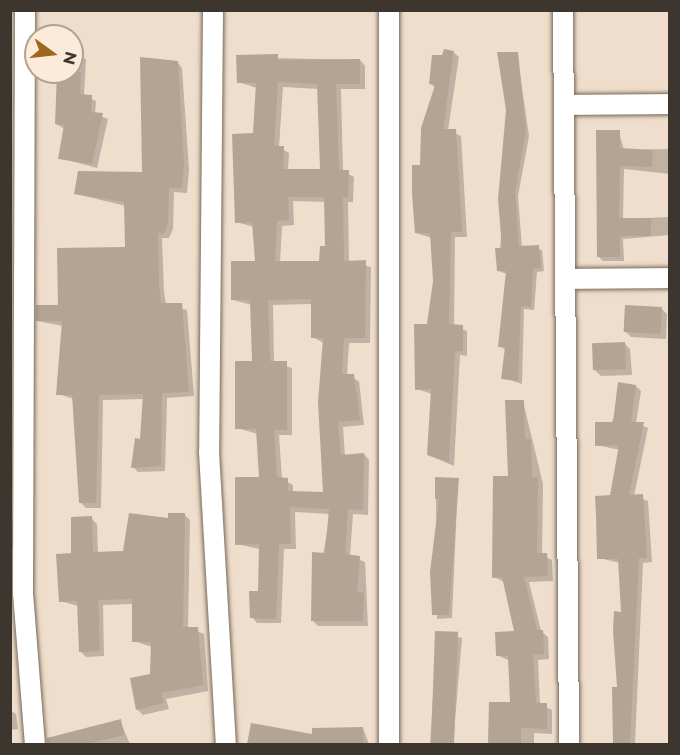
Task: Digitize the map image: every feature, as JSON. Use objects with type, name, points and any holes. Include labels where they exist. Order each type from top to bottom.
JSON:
[{"type":"street","points":[[25,10],[23,593],[35,744]]},
{"type":"street","points":[[213,10],[209,452],[216,644],[226,744]]},
{"type":"street","points":[[389,10],[389,744]]},
{"type":"street","points":[[563,10],[569,744]]},
{"type":"street","points":[[564,105],[669,104]]},
{"type":"street","points":[[565,279],[669,278]]},
{"type":"building","points":[[444,49],[454,51],[443,129],[456,129],[462,232],[451,232],[449,324],[463,325],[463,351],[455,351],[449,462],[427,455],[431,389],[415,390],[414,324],[427,324],[433,281],[430,233],[415,233],[412,193],[412,165],[420,165],[421,128],[435,85],[429,84],[432,55],[442,55]]},
{"type":"building","points":[[497,52],[518,52],[526,131],[515,191],[519,246],[539,245],[541,268],[533,269],[531,307],[521,306],[518,381],[501,379],[505,347],[498,347],[506,271],[497,271],[495,248],[502,248],[498,199],[506,110]]},
{"type":"building","points":[[278,54],[278,60],[360,59],[360,84],[336,84],[339,170],[349,170],[348,197],[343,197],[344,261],[366,260],[365,338],[344,338],[342,374],[354,374],[360,420],[338,422],[341,455],[364,453],[363,510],[348,509],[345,554],[360,556],[357,592],[364,593],[363,621],[311,621],[312,552],[325,553],[329,509],[290,507],[291,544],[279,544],[276,619],[250,618],[249,591],[258,591],[259,544],[235,545],[235,477],[259,477],[256,429],[235,429],[235,361],[252,361],[250,300],[231,300],[231,261],[255,261],[252,222],[235,223],[232,134],[253,133],[256,83],[237,83],[236,55]],"holes":[[[278,82],[317,84],[320,169],[283,169],[284,146],[274,146]],[[288,197],[324,197],[325,246],[320,246],[319,261],[275,261],[277,221],[289,220]],[[311,299],[311,338],[323,338],[318,402],[323,492],[288,491],[288,478],[277,477],[274,430],[287,430],[287,361],[270,361],[268,300]]]},
{"type":"building","points":[[140,57],[178,61],[184,163],[182,188],[169,188],[168,223],[164,234],[158,233],[159,285],[161,303],[182,303],[189,392],[162,393],[161,466],[131,468],[135,438],[140,439],[143,394],[99,395],[96,503],[79,503],[72,395],[56,395],[62,321],[36,321],[36,305],[58,305],[57,248],[125,247],[124,202],[74,194],[78,171],[142,172]]},
{"type":"building","points":[[57,84],[80,84],[80,94],[92,95],[91,112],[103,113],[92,164],[58,159],[64,125],[55,124]]},
{"type":"building","points":[[596,130],[620,130],[620,148],[653,150],[652,167],[620,166],[619,218],[651,218],[651,236],[620,236],[620,257],[597,257]]},
{"type":"building","points":[[625,305],[662,307],[661,334],[624,332]]},
{"type":"building","points":[[625,342],[626,369],[593,370],[592,343]]},
{"type":"building","points":[[618,382],[636,385],[631,422],[644,422],[629,495],[643,494],[647,558],[639,558],[630,744],[613,744],[612,687],[617,687],[614,611],[621,612],[618,559],[597,559],[595,496],[610,495],[619,445],[595,446],[595,422],[613,422]]},
{"type":"building","points":[[505,400],[524,400],[525,439],[531,439],[532,477],[538,477],[537,553],[547,553],[548,576],[524,577],[537,630],[543,630],[544,654],[533,655],[536,703],[547,703],[547,729],[521,728],[521,744],[488,744],[489,702],[510,702],[508,656],[496,656],[495,632],[514,631],[502,577],[492,578],[493,476],[508,476]]},
{"type":"building","points":[[435,477],[459,478],[449,615],[432,615],[430,572],[439,499],[435,499]]},
{"type":"building","points":[[129,513],[168,518],[168,513],[185,513],[183,627],[198,627],[203,685],[161,693],[164,703],[136,710],[130,678],[150,674],[151,642],[132,642],[132,599],[98,600],[100,651],[79,652],[77,601],[59,602],[56,554],[71,553],[71,517],[92,516],[93,552],[123,551]]},
{"type":"building","points":[[435,631],[458,632],[454,744],[431,744]]},
{"type":"building","points":[[121,719],[124,735],[87,744],[47,744],[47,738]]},
{"type":"building","points":[[251,723],[312,734],[312,728],[363,727],[364,744],[247,744]]}]
